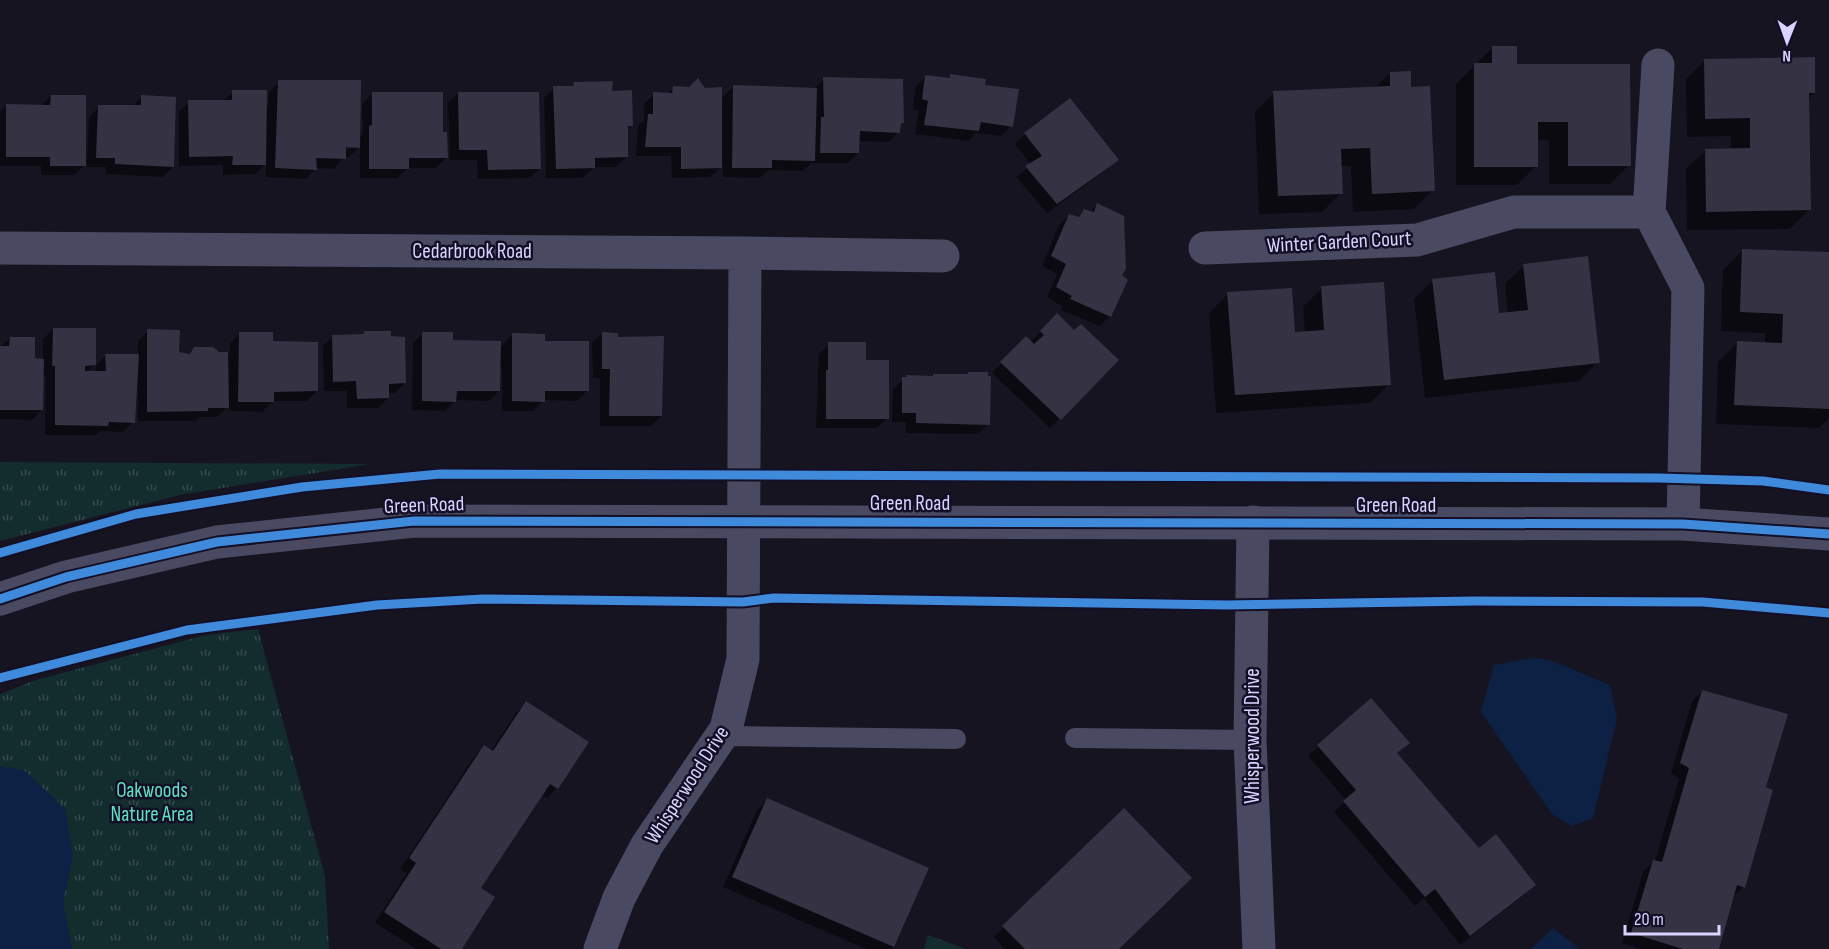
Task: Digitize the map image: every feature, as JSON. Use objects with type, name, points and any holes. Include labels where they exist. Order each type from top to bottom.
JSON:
[{"type":"street","points":[[1658,65],[1649,212],[1688,288],[1683,524]]},
{"type":"street","name":"Winter Garden Court","points":[[1206,248],[1417,240],[1514,212],[1649,212]]},
{"type":"street","name":"Cedarbrook Road","points":[[0,248],[943,256]]},
{"type":"street","name":"Whisperwood Drive","points":[[600,949],[619,898],[647,845],[726,729],[742,659],[745,253]]},
{"type":"street","name":"Green Road","points":[[0,599],[66,577],[217,542],[414,521],[1683,524],[1829,534]]},
{"type":"street","name":"Whisperwood Drive","points":[[1253,522],[1250,740],[1259,949]]},
{"type":"lane","points":[[722,736],[956,739]]},
{"type":"lane","points":[[1075,738],[1250,740]]},
{"type":"green space","points":[[0,462],[370,464],[180,495],[0,541]]},
{"type":"green space","name":"Oakwoods Nature Area","points":[[258,629],[325,876],[329,949],[0,949],[0,694],[36,680],[206,635]]},
{"type":"green space","points":[[928,935],[966,949],[924,949]]},
{"type":"water","points":[[1532,658],[1550,660],[1610,685],[1617,719],[1593,818],[1572,826],[1552,814],[1481,712],[1494,665]]},
{"type":"water","points":[[0,766],[25,771],[65,809],[73,856],[63,902],[72,949],[0,949]]},
{"type":"water","points":[[1553,928],[1580,949],[1531,949]]},
{"type":"building","points":[[1492,46],[1517,46],[1517,64],[1630,64],[1631,166],[1568,166],[1568,122],[1538,122],[1538,167],[1474,167],[1474,63],[1492,63]]},
{"type":"building","points":[[1815,57],[1815,93],[1809,93],[1811,210],[1706,212],[1705,149],[1750,148],[1750,118],[1705,119],[1704,59]]},
{"type":"building","points":[[1411,71],[1411,87],[1430,86],[1435,191],[1372,194],[1370,148],[1341,149],[1343,194],[1278,196],[1273,91],[1390,86],[1390,72]]},
{"type":"building","points":[[950,74],[986,79],[985,85],[1019,89],[1013,127],[981,122],[979,131],[924,125],[928,101],[922,99],[925,75],[950,78]]},
{"type":"building","points":[[823,77],[903,79],[904,123],[901,123],[900,133],[860,131],[859,153],[820,153],[821,117],[824,117]]},
{"type":"building","points":[[698,78],[705,88],[722,87],[722,168],[681,169],[681,147],[645,147],[648,114],[653,114],[653,92],[672,93],[673,86],[689,87]]},
{"type":"building","points":[[278,80],[361,80],[360,148],[346,147],[346,159],[316,158],[317,170],[275,168]]},
{"type":"building","points":[[613,81],[612,91],[632,90],[633,126],[628,126],[628,157],[595,158],[595,168],[556,169],[553,86],[573,86],[574,82]]},
{"type":"building","points":[[733,85],[817,88],[815,161],[772,160],[772,168],[732,168]]},
{"type":"building","points":[[232,90],[267,90],[266,165],[232,165],[233,156],[189,157],[188,100],[232,100]]},
{"type":"building","points":[[372,92],[443,92],[443,132],[447,132],[448,158],[409,158],[409,169],[369,169]]},
{"type":"building","points":[[458,92],[539,92],[541,169],[488,170],[487,150],[459,150]]},
{"type":"building","points":[[51,95],[86,95],[86,166],[50,166],[50,157],[6,157],[6,104],[50,105]]},
{"type":"building","points":[[141,95],[176,97],[174,167],[115,164],[115,158],[96,158],[98,105],[141,105]]},
{"type":"building","points":[[1070,98],[1119,160],[1057,204],[1025,166],[1042,156],[1024,133]]},
{"type":"building","points":[[1097,203],[1124,216],[1126,269],[1122,275],[1128,280],[1111,317],[1070,299],[1072,296],[1056,287],[1066,264],[1051,256],[1069,214],[1079,217],[1084,209],[1094,212]]},
{"type":"building","points":[[1742,249],[1829,252],[1829,409],[1734,405],[1737,341],[1782,343],[1783,314],[1740,312]]},
{"type":"building","points":[[1588,256],[1600,363],[1444,380],[1432,279],[1495,272],[1499,313],[1528,310],[1523,264]]},
{"type":"building","points":[[1384,282],[1391,385],[1235,395],[1227,292],[1292,288],[1295,332],[1324,330],[1321,286]]},
{"type":"building","points":[[1057,313],[1074,330],[1081,324],[1119,360],[1061,420],[1000,362],[1026,336],[1034,344],[1044,335],[1040,331]]},
{"type":"building","points":[[53,328],[96,328],[96,365],[85,366],[85,371],[106,371],[105,354],[139,354],[135,423],[109,422],[108,426],[55,425]]},
{"type":"building","points":[[147,329],[180,330],[179,352],[190,354],[194,347],[213,347],[219,352],[228,352],[229,408],[208,408],[208,411],[147,412]]},
{"type":"building","points":[[364,331],[391,331],[391,336],[405,337],[406,383],[389,384],[389,398],[357,399],[356,381],[333,382],[332,335],[364,334]]},
{"type":"building","points":[[239,332],[273,332],[273,341],[318,342],[318,391],[274,392],[274,402],[238,402]]},
{"type":"building","points":[[422,332],[453,332],[453,340],[501,341],[500,391],[457,391],[456,402],[422,401]]},
{"type":"building","points":[[602,332],[618,333],[618,337],[664,336],[662,416],[609,416],[610,369],[602,369]]},
{"type":"building","points":[[512,333],[545,334],[545,341],[589,341],[589,391],[545,391],[545,402],[512,401]]},
{"type":"building","points":[[10,337],[35,337],[35,358],[44,359],[43,410],[0,410],[0,346],[9,346]]},
{"type":"building","points":[[828,342],[866,342],[866,360],[889,360],[889,419],[826,419]]},
{"type":"building","points":[[968,372],[988,372],[988,376],[991,376],[990,425],[916,423],[916,413],[902,413],[902,377],[907,377],[906,375],[968,374]]},
{"type":"building","points":[[1702,690],[1788,714],[1766,787],[1773,790],[1745,888],[1737,885],[1719,949],[1683,949],[1631,933],[1653,860],[1662,862],[1689,768],[1680,763]]},
{"type":"building","points":[[1371,698],[1410,743],[1397,753],[1479,848],[1496,834],[1536,885],[1470,936],[1435,889],[1425,897],[1343,801],[1356,790],[1317,745]]},
{"type":"building","points":[[526,701],[589,742],[558,789],[550,784],[481,888],[495,897],[462,949],[441,949],[384,912],[416,863],[409,858],[484,745],[493,751]]},
{"type":"building","points":[[767,798],[929,868],[894,947],[732,877]]},
{"type":"building","points":[[1124,808],[1192,878],[1119,949],[1025,949],[1002,926]]},
{"type":"cycle path","points":[[0,553],[136,514],[302,487],[440,474],[1659,478],[1763,481],[1829,490]]},
{"type":"cycle path","points":[[0,599],[66,577],[217,542],[414,521],[1683,524],[1829,534]]},
{"type":"cycle path","points":[[0,678],[187,630],[377,605],[483,599],[743,602],[774,598],[1227,605],[1474,601],[1703,602],[1829,613]]}]
